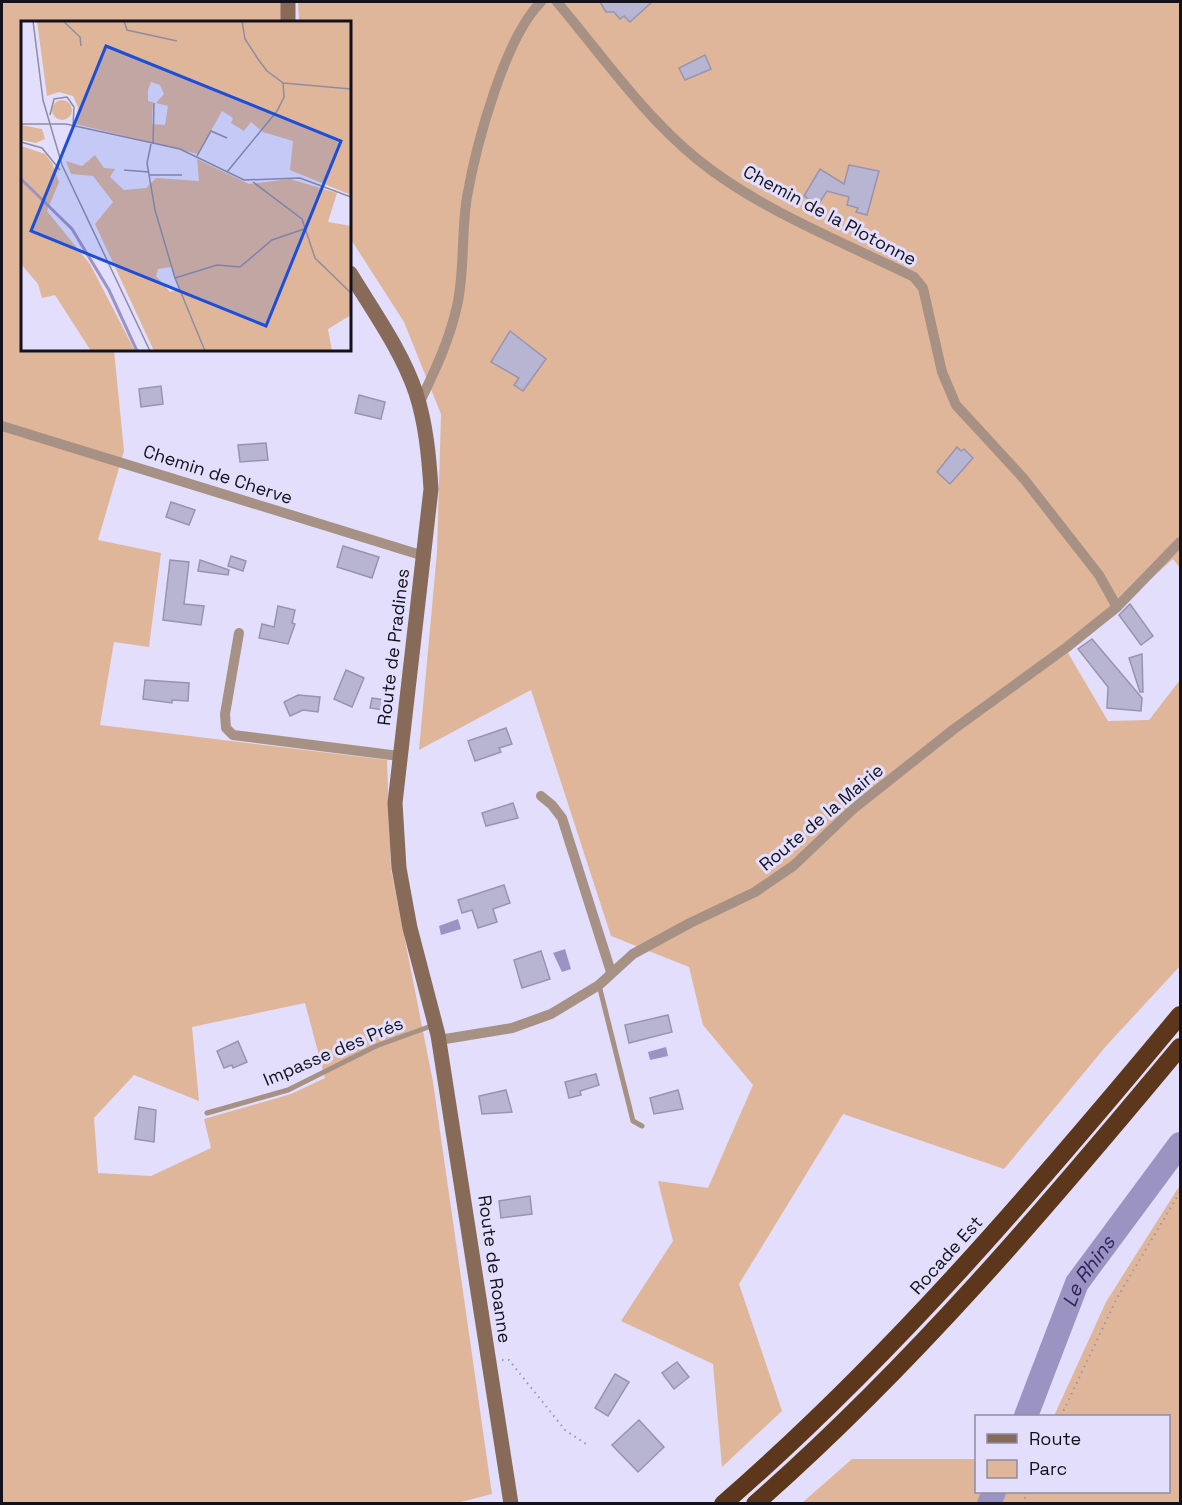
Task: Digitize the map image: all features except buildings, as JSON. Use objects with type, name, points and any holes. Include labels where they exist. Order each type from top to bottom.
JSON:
[{"type":"highway","name":"Rocade Est","points":[[723,1503],[808,1426],[904,1332],[980,1250],[1180,1015]]},
{"type":"highway","points":[[755,1503],[782,1480],[910,1355],[995,1265],[1180,1047]]},
{"type":"highway","points":[[771,1503],[776,1497],[782,1480]]},
{"type":"street","points":[[288,2],[288,21]]},
{"type":"street","points":[[419,404],[447,346],[458,303],[467,196],[483,133],[513,41],[527,15],[541,2]]},
{"type":"street","name":"Chemin de la Plotonne","points":[[557,2],[651,114],[697,159],[763,202],[914,277],[923,288],[942,372],[956,405],[1024,478],[1099,575],[1117,607]]},
{"type":"street","name":"Route de Pradines","points":[[351,275],[397,351],[419,404],[428,449],[431,489],[395,803],[399,868],[410,928],[437,1032]]},
{"type":"street","name":"Chemin de Cherve","points":[[2,426],[424,556]]},
{"type":"street","name":"Route de la Mairie","points":[[437,1032],[512,1028],[551,1014],[599,985],[633,954],[690,923],[755,892],[793,866],[862,802],[954,729],[1067,647],[1117,607],[1180,542]]},
{"type":"street","points":[[239,633],[225,714],[226,728],[233,735],[399,756]]},
{"type":"street","points":[[541,796],[562,818],[611,972]]},
{"type":"street","name":"Route de Roanne","points":[[437,1032],[511,1503]]},
{"type":"lane","points":[[599,985],[633,1121],[642,1126]]},
{"type":"lane","name":"Impasse des Prés","points":[[207,1113],[288,1090],[376,1046],[437,1032]]},
{"type":"path","points":[[1061,1415],[1117,1298],[1180,1192]]},
{"type":"path","points":[[489,1362],[509,1360],[565,1430],[589,1446]]},
{"type":"green space","points":[[2,2],[281,2],[281,21],[21,21],[21,351],[114,351],[124,451],[98,540],[161,553],[149,647],[114,642],[100,725],[387,760],[391,869],[433,1082],[492,1494],[453,1504],[2,1503]],"holes":[[[305,1003],[325,1078],[291,1094],[204,1119],[211,1148],[151,1176],[98,1173],[94,1118],[134,1075],[199,1101],[192,1027]]]},
{"type":"green space","points":[[298,2],[1180,2],[1180,568],[1173,559],[1068,653],[1108,721],[1149,720],[1180,680],[1180,966],[1107,1045],[1004,1169],[843,1114],[739,1284],[782,1411],[722,1467],[713,1364],[621,1321],[673,1241],[658,1181],[708,1188],[753,1085],[703,1025],[689,967],[611,936],[531,690],[419,750],[437,552],[441,414],[404,322],[351,240],[351,21],[299,21]]},
{"type":"green space","points":[[1180,1185],[1180,1503],[802,1503],[852,1459],[975,1459],[975,1493],[1170,1493],[1170,1415],[1054,1415],[1106,1302]]},
{"type":"shaded area","points":[[458,919],[461,929],[441,935],[439,926]]},
{"type":"shaded area","points":[[565,949],[571,969],[562,972],[553,953]]},
{"type":"shaded area","points":[[666,1047],[668,1056],[650,1060],[648,1052]]},
{"type":"waterway","name":"Le Rhins","points":[[1026,1415],[1077,1283],[1180,1144]]},
{"type":"waterway","name":"Le Rhins","points":[[989,1504],[994,1493]]}]
